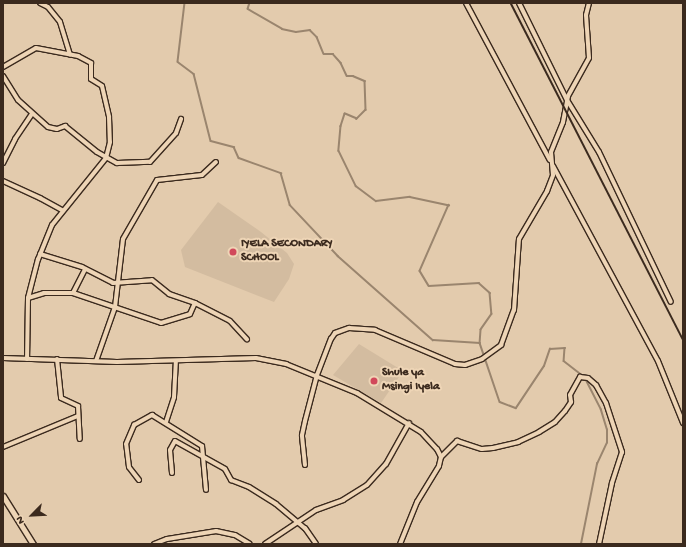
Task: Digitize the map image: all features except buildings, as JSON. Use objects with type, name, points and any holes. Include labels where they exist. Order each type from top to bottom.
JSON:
[{"type":"street","points":[[40,3],[48,7],[60,22],[70,54]]},
{"type":"street","points":[[466,3],[658,361],[683,423]]},
{"type":"street","points":[[519,3],[567,100],[599,152],[671,302]]},
{"type":"street","points":[[305,465],[303,430],[317,375],[331,338],[341,330],[349,328],[375,330],[455,364],[465,366],[482,359],[501,345],[511,322],[514,310],[519,239],[543,200],[553,175],[552,148],[563,122],[567,100],[589,58],[586,15],[590,3]]},
{"type":"street","points":[[3,67],[36,48],[70,54],[91,63],[91,79],[102,86],[109,126],[106,158],[52,225],[40,254],[28,298],[27,359]]},
{"type":"street","points":[[3,76],[13,94],[32,114],[53,129],[66,127],[106,158],[127,164],[150,162],[176,133],[181,119]]},
{"type":"street","points":[[4,160],[15,139],[32,114]]},
{"type":"street","points":[[96,361],[115,307],[123,239],[158,180],[202,175],[216,162]]},
{"type":"street","points":[[3,181],[63,211]]},
{"type":"street","points":[[40,254],[85,269],[105,280],[118,283],[152,280],[169,294],[195,303],[230,321],[247,340]]},
{"type":"street","points":[[73,293],[85,269]]},
{"type":"street","points":[[28,298],[44,293],[73,293],[161,323],[190,314],[195,303]]},
{"type":"street","points":[[3,358],[96,361],[256,358],[286,364],[317,375],[357,393],[409,423],[426,436],[441,457]]},
{"type":"street","points":[[57,359],[61,398],[77,405],[80,439]]},
{"type":"street","points":[[166,422],[174,397],[176,360]]},
{"type":"street","points":[[400,544],[417,502],[439,466],[441,457],[457,442],[482,448],[492,448],[518,442],[539,432],[555,422],[565,411],[571,402],[570,395],[580,377],[588,378],[596,385],[606,403],[622,452],[612,483],[599,544]]},
{"type":"street","points":[[139,480],[132,472],[125,452],[130,430],[139,420],[150,414],[166,422],[202,446],[206,490]]},
{"type":"street","points":[[3,447],[78,416]]},
{"type":"street","points":[[265,544],[299,523],[316,510],[343,500],[367,485],[386,464],[409,423]]},
{"type":"street","points":[[172,473],[169,457],[173,441],[180,443],[225,469],[231,480],[249,487],[299,523],[316,544]]},
{"type":"street","points":[[3,496],[33,544]]},
{"type":"street","points":[[154,544],[212,531],[235,535],[250,544]]},
{"type":"shaded area","name":"IYELA SECONDARY SCHOOL","points":[[218,202],[261,232],[287,253],[294,264],[289,279],[274,302],[185,267],[181,250]]},
{"type":"shaded area","points":[[359,344],[403,371],[381,403],[333,375]]},
{"type":"waterway","points":[[185,3],[178,62],[194,74],[211,141],[234,147],[239,158],[281,173],[290,205],[338,256],[433,340],[480,343]]},
{"type":"waterway","points":[[250,3],[248,9],[282,29],[296,32],[310,30],[317,37],[324,54],[333,54],[341,63],[347,76],[353,76],[365,81],[366,110],[357,119],[345,114],[341,126],[339,151],[356,186],[376,201],[410,197],[449,205],[420,271],[429,286],[479,283],[490,293],[492,314],[481,330],[480,343],[500,402],[516,408],[544,366],[550,349],[565,348],[564,361],[583,376]]},
{"type":"waterway","points":[[581,544],[597,464],[607,443],[607,430],[601,410],[585,379]]},
{"type":"railway","points":[[511,3],[683,339]]},
{"type":"place","name":"IYELA SECONDARY SCHOOL","points":[[233,252]]},
{"type":"place","name":"Shule ya Msingi Iyela","points":[[374,381]]}]
